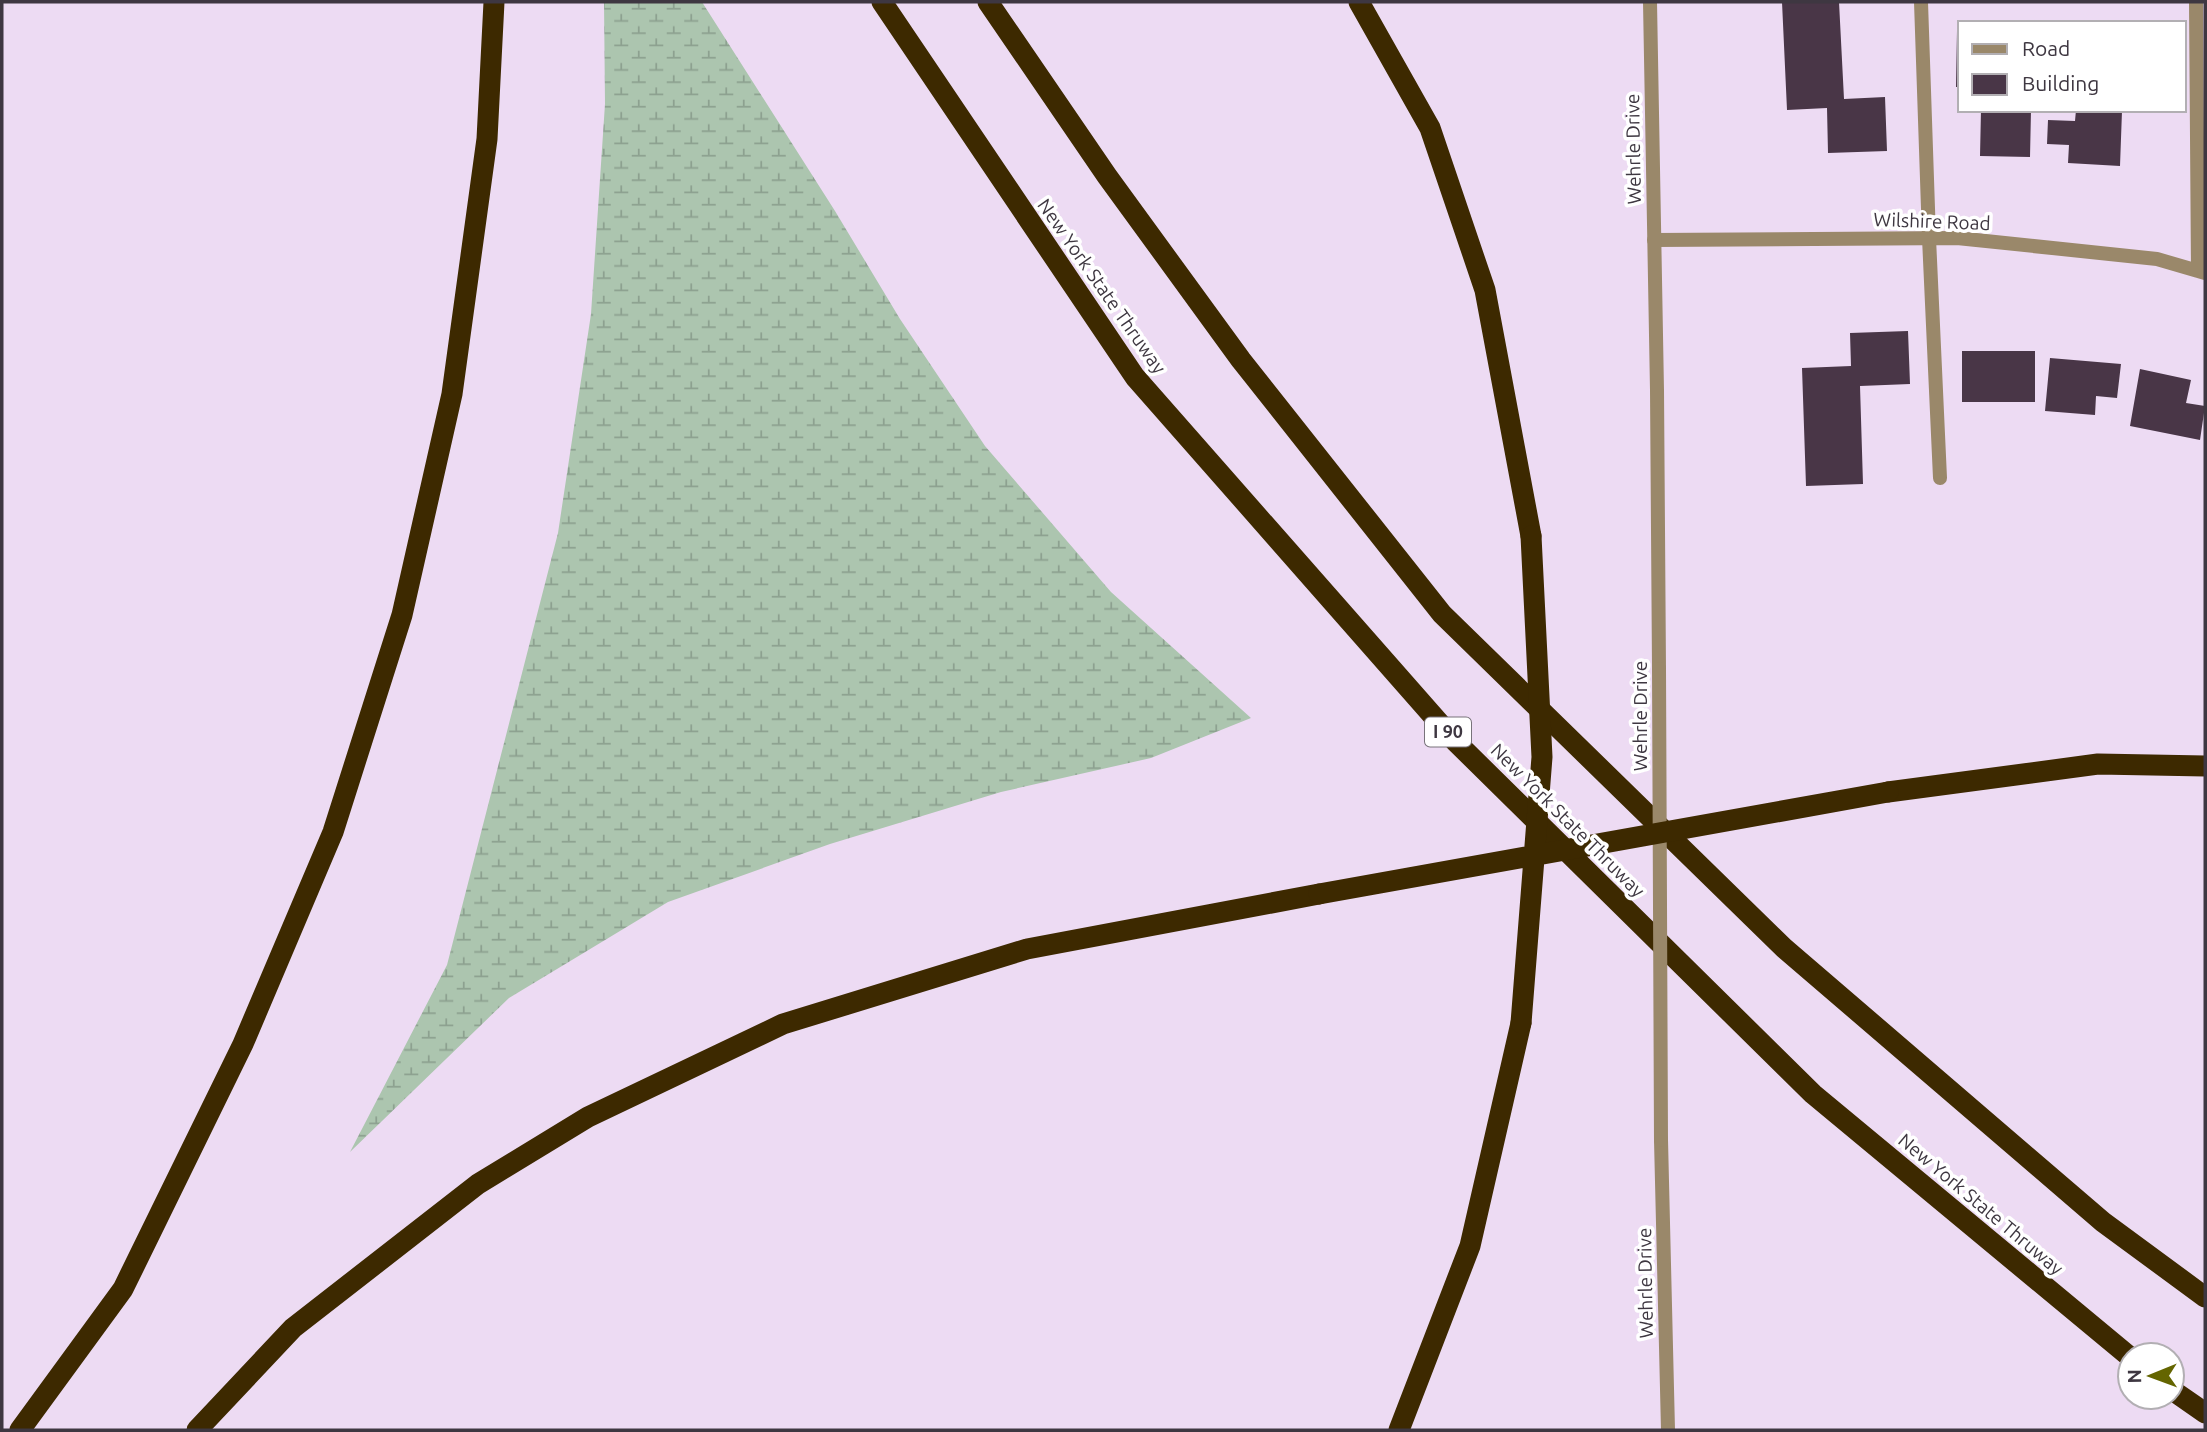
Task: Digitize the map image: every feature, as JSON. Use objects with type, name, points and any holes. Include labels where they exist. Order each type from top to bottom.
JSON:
[{"type":"highway","points":[[20,1430],[123,1289],[243,1044],[333,832],[402,615],[452,394],[487,139],[494,2]]},
{"type":"highway","name":"New York State Thruway","points":[[882,2],[1135,377],[1456,742],[1813,1094],[2116,1345]]},
{"type":"highway","points":[[988,2],[1107,176],[1241,360],[1442,614],[1784,948],[2102,1222],[2205,1297]]},
{"type":"highway","points":[[1359,2],[1430,128],[1485,290],[1531,536],[1542,757],[1521,1023],[1470,1246],[1399,1430]]},
{"type":"highway","points":[[197,1430],[293,1328],[467,1192],[588,1117],[783,1024],[1027,949],[1319,894],[1888,792],[2098,764],[2205,766]]},
{"type":"highway","points":[[2186,1400],[2205,1413]]},
{"type":"street","name":"Wehrle Drive","points":[[1650,2],[1657,404],[1661,1140],[1668,1430]]},
{"type":"street","points":[[1921,2],[1940,478]]},
{"type":"street","points":[[2196,2],[2202,272]]},
{"type":"street","name":"Wilshire Road","points":[[1654,240],[1957,238],[2157,259],[2202,272]]},
{"type":"green space","points":[[604,2],[702,2],[900,319],[985,446],[1111,592],[1251,718],[1151,758],[1001,792],[830,844],[668,902],[509,998],[350,1152],[447,965],[558,533],[591,314],[605,104]]},
{"type":"building","points":[[1782,2],[1839,2],[1844,99],[1885,97],[1887,151],[1828,153],[1827,108],[1787,110]]},
{"type":"building","points":[[1957,31],[1958,31],[1958,87]]},
{"type":"building","points":[[1981,112],[2031,112],[2030,157],[1980,156]]},
{"type":"building","points":[[2076,112],[2122,112],[2120,166],[2068,163],[2069,145],[2047,144],[2048,120],[2075,121]]},
{"type":"building","points":[[1908,331],[1910,384],[1860,386],[1863,484],[1806,486],[1802,368],[1851,366],[1850,333]]},
{"type":"building","points":[[1962,351],[2035,351],[2035,402],[1962,402]]},
{"type":"building","points":[[2050,358],[2121,364],[2117,398],[2096,396],[2095,415],[2045,411]]},
{"type":"building","points":[[2140,369],[2191,380],[2186,403],[2205,406],[2200,440],[2130,426]]}]
